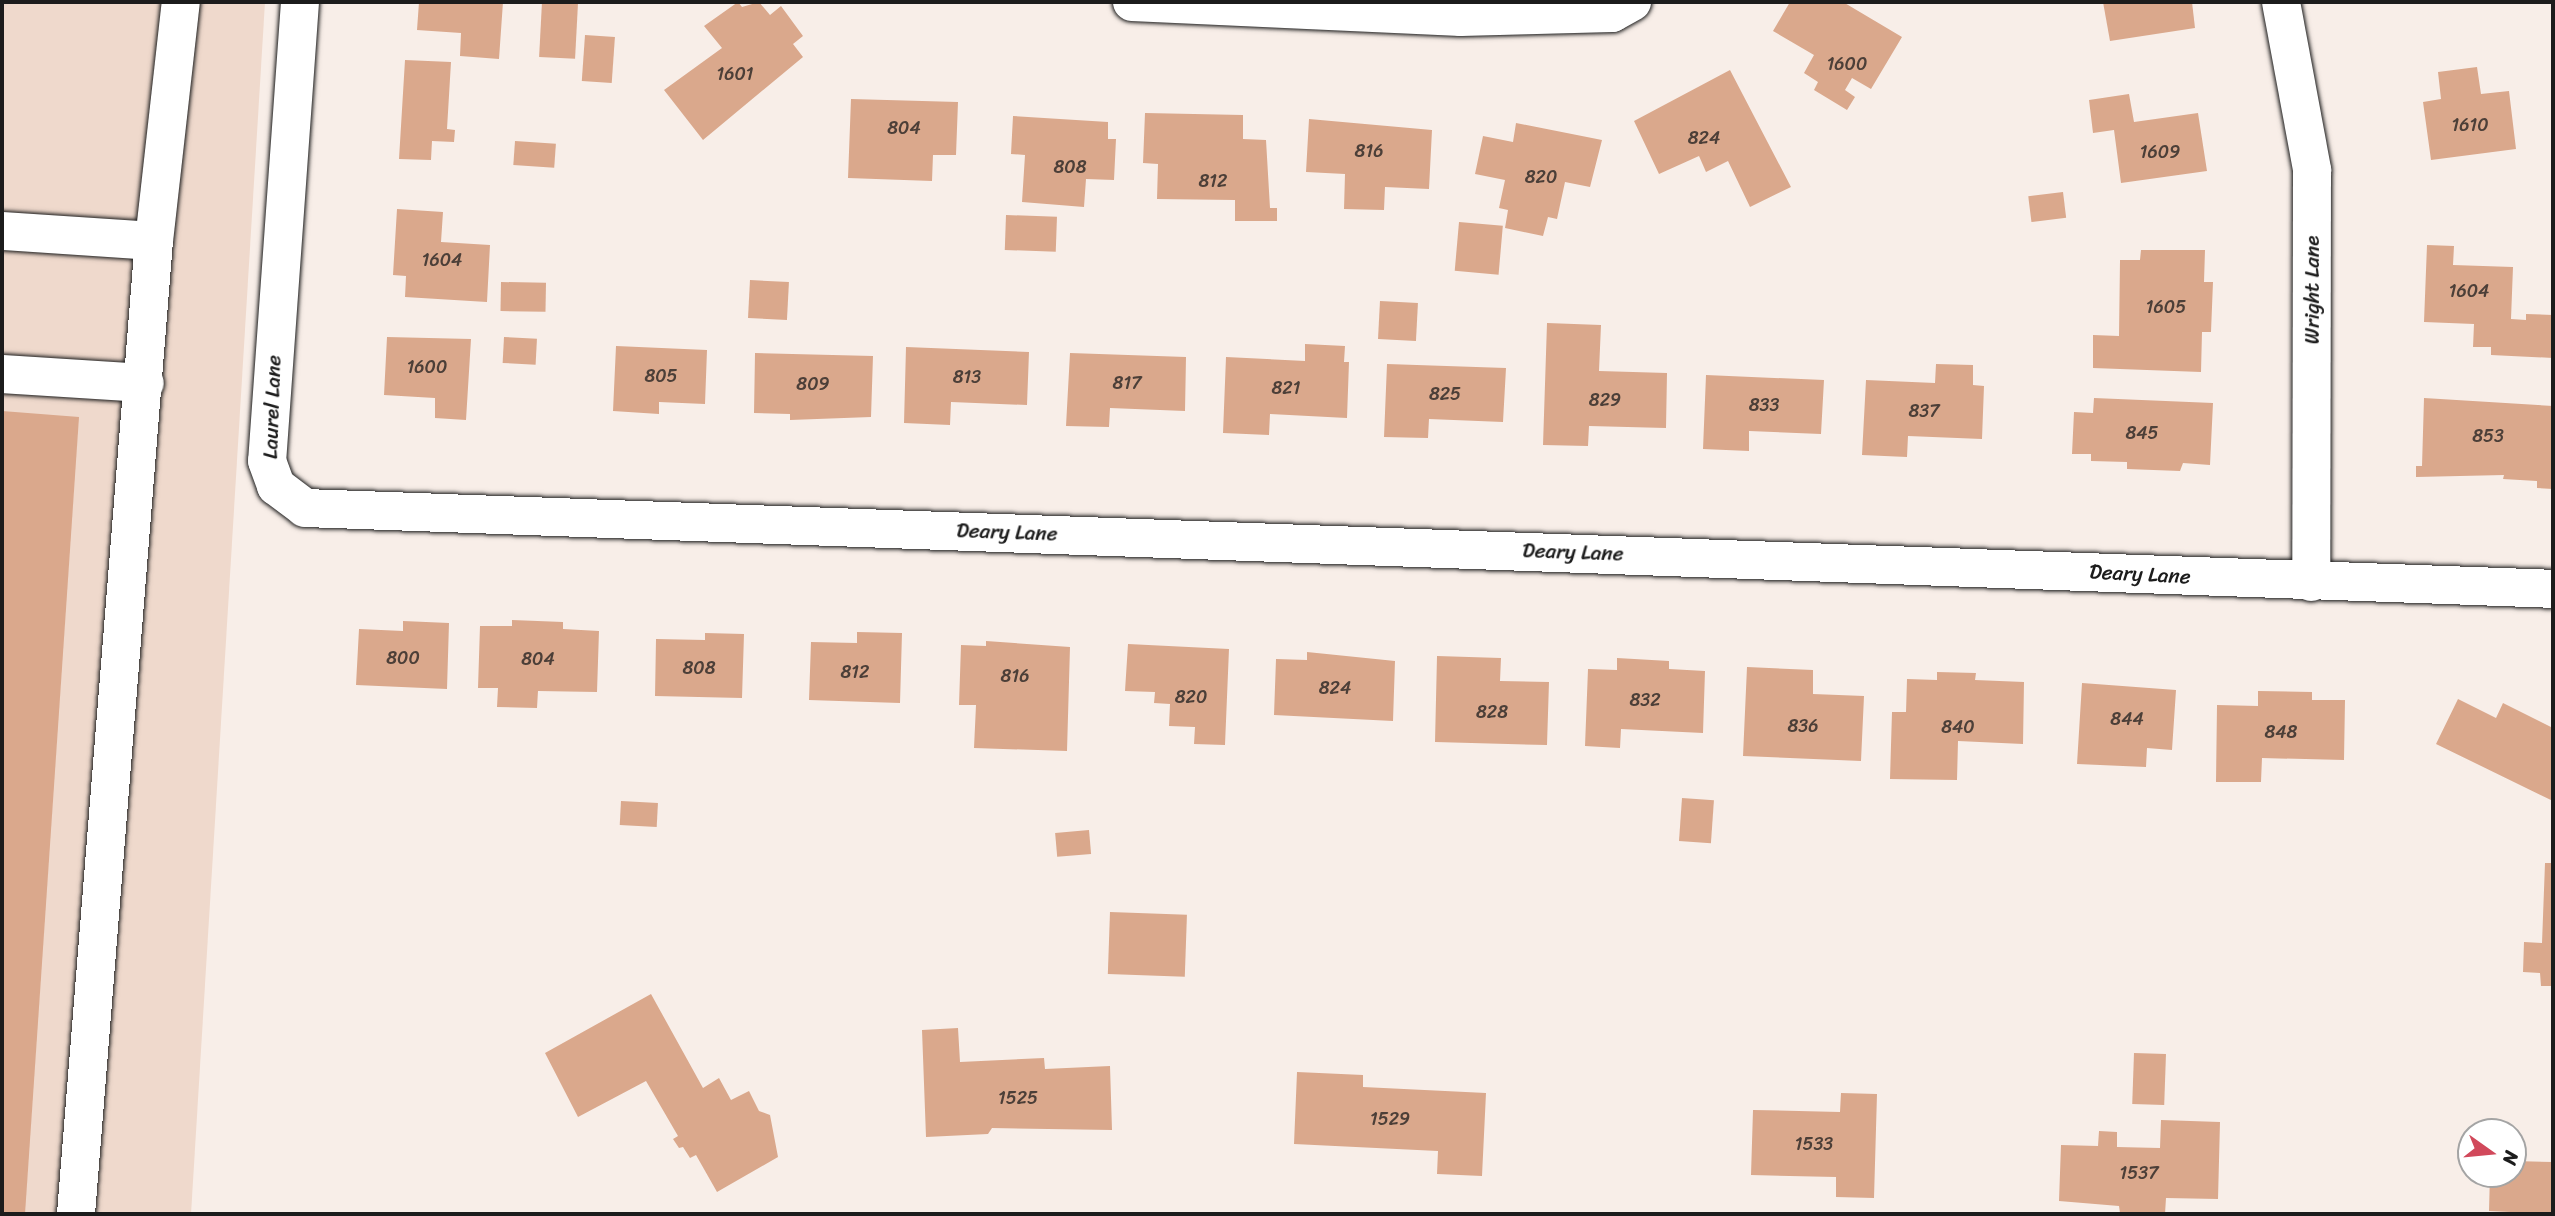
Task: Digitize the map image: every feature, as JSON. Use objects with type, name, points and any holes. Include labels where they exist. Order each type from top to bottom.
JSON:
[{"type":"street","points":[[76,1214],[155,241],[181,2]]},
{"type":"street","name":"Laurel Lane","points":[[300,2],[267,461],[276,486],[305,508],[593,518]]},
{"type":"street","points":[[1132,2],[1461,18],[1612,13],[1632,2]]},
{"type":"street","name":"Wright Lane","points":[[2281,2],[2312,170],[2311,582]]},
{"type":"street","points":[[2,231],[155,241]]},
{"type":"street","points":[[2,374],[145,383]]},
{"type":"street","name":"Deary Lane","points":[[593,518],[2553,589]]},
{"type":"shaded area","points":[[2,2],[265,2],[191,1214],[2,1214]]},
{"type":"building","points":[[419,2],[503,2],[499,59],[460,56],[461,33],[417,30]]},
{"type":"building","points":[[542,2],[578,4],[575,59],[539,57]]},
{"type":"building","points":[[738,2],[742,7],[759,2],[770,15],[781,6],[803,36],[793,44],[803,57],[703,140],[664,90],[722,48],[704,26]]},
{"type":"building","points":[[1790,2],[1843,2],[1902,37],[1871,89],[1852,78],[1845,90],[1855,97],[1847,110],[1814,90],[1818,82],[1804,73],[1814,55],[1773,31]]},
{"type":"building","points":[[2103,2],[2192,2],[2195,28],[2110,41]]},
{"type":"building","points":[[585,35],[615,37],[612,83],[582,81]]},
{"type":"building","points":[[405,60],[451,62],[447,129],[455,130],[454,142],[432,141],[431,160],[399,159]]},
{"type":"building","points":[[2477,67],[2481,94],[2509,91],[2516,149],[2431,160],[2423,102],[2441,99],[2438,72]]},
{"type":"building","points":[[1730,70],[1791,187],[1750,207],[1728,161],[1706,172],[1699,156],[1659,174],[1634,121]]},
{"type":"building","points":[[2129,94],[2134,122],[2198,113],[2207,171],[2121,183],[2114,130],[2093,133],[2089,100]]},
{"type":"building","points":[[851,99],[958,102],[956,155],[933,155],[932,181],[848,178]]},
{"type":"building","points":[[1145,113],[1243,115],[1243,139],[1266,140],[1270,208],[1277,208],[1277,221],[1235,221],[1235,200],[1157,199],[1158,164],[1143,163]]},
{"type":"building","points":[[1013,116],[1108,122],[1108,139],[1116,139],[1114,180],[1086,179],[1084,207],[1022,202],[1025,155],[1011,154]]},
{"type":"building","points":[[1309,119],[1432,130],[1429,189],[1385,187],[1384,210],[1344,209],[1345,174],[1306,172]]},
{"type":"building","points":[[1516,123],[1602,140],[1590,187],[1565,182],[1557,219],[1548,217],[1543,236],[1505,228],[1508,210],[1499,208],[1505,180],[1475,174],[1483,136],[1513,142]]},
{"type":"building","points":[[515,141],[556,144],[554,168],[513,165]]},
{"type":"building","points":[[2063,192],[2066,218],[2031,222],[2028,196]]},
{"type":"building","points":[[397,209],[443,212],[441,242],[490,245],[487,302],[405,297],[406,276],[393,275]]},
{"type":"building","points":[[1006,215],[1057,217],[1056,252],[1005,250]]},
{"type":"building","points":[[1459,222],[1503,226],[1499,275],[1455,271]]},
{"type":"building","points":[[2427,245],[2454,246],[2453,265],[2513,267],[2511,319],[2526,320],[2526,314],[2553,315],[2553,358],[2491,355],[2491,347],[2473,347],[2474,324],[2424,322]]},
{"type":"building","points":[[2141,250],[2205,250],[2204,282],[2213,282],[2211,332],[2202,332],[2201,372],[2093,368],[2093,335],[2119,336],[2120,260],[2140,260]]},
{"type":"building","points":[[750,280],[789,282],[787,320],[748,318]]},
{"type":"building","points":[[501,282],[546,283],[545,312],[500,311]]},
{"type":"building","points":[[1380,301],[1418,303],[1416,341],[1378,339]]},
{"type":"building","points":[[1547,323],[1601,325],[1599,371],[1667,373],[1666,428],[1589,426],[1588,446],[1543,445]]},
{"type":"building","points":[[387,337],[471,339],[466,420],[435,418],[435,398],[384,395]]},
{"type":"building","points":[[504,337],[537,339],[536,365],[503,363]]},
{"type":"building","points":[[1305,344],[1345,346],[1344,362],[1349,362],[1347,418],[1270,414],[1269,435],[1223,433],[1226,357],[1305,361]]},
{"type":"building","points":[[616,346],[707,350],[705,404],[659,402],[659,414],[613,411]]},
{"type":"building","points":[[906,347],[1029,352],[1027,405],[951,402],[950,425],[904,423]]},
{"type":"building","points":[[755,353],[873,356],[871,417],[790,420],[790,414],[754,413]]},
{"type":"building","points":[[1070,353],[1186,357],[1185,411],[1110,408],[1109,427],[1066,426]]},
{"type":"building","points":[[1387,364],[1506,368],[1503,422],[1429,419],[1428,438],[1384,437]]},
{"type":"building","points":[[1936,364],[1973,365],[1973,385],[1984,386],[1982,439],[1908,436],[1907,457],[1862,455],[1866,380],[1935,383]]},
{"type":"building","points":[[1706,375],[1824,380],[1821,434],[1749,431],[1749,451],[1703,449]]},
{"type":"building","points":[[2094,398],[2213,403],[2210,465],[2183,463],[2180,471],[2127,469],[2127,462],[2091,461],[2091,454],[2072,454],[2074,412],[2093,413]]},
{"type":"building","points":[[2424,398],[2553,406],[2553,489],[2537,488],[2537,481],[2503,479],[2504,475],[2416,477],[2416,466],[2422,466]]},
{"type":"building","points":[[2,411],[79,417],[25,1214],[2,1214]]},
{"type":"building","points":[[512,620],[563,622],[563,629],[599,631],[597,692],[538,691],[537,708],[497,707],[498,688],[478,688],[480,626],[512,626]]},
{"type":"building","points":[[403,621],[449,623],[447,689],[356,685],[359,629],[403,631]]},
{"type":"building","points":[[857,632],[902,633],[900,703],[809,700],[811,642],[857,643]]},
{"type":"building","points":[[705,633],[744,634],[742,698],[655,696],[656,639],[705,640]]},
{"type":"building","points":[[986,641],[1070,647],[1067,751],[974,748],[976,705],[959,705],[961,645],[986,646]]},
{"type":"building","points":[[1128,644],[1229,649],[1225,745],[1194,744],[1195,727],[1169,726],[1170,704],[1154,703],[1155,692],[1125,691]]},
{"type":"building","points":[[1307,652],[1395,661],[1393,721],[1274,715],[1276,659],[1307,660]]},
{"type":"building","points":[[1437,656],[1501,658],[1500,681],[1549,682],[1547,745],[1435,742]]},
{"type":"building","points":[[1617,658],[1669,661],[1669,669],[1705,671],[1703,733],[1621,729],[1620,748],[1585,746],[1588,669],[1617,670]]},
{"type":"building","points":[[1747,667],[1813,670],[1813,694],[1864,696],[1861,761],[1743,756]]},
{"type":"building","points":[[1937,672],[1976,673],[1975,680],[2024,682],[2023,744],[1958,741],[1957,780],[1890,779],[1892,712],[1906,712],[1907,679],[1937,680]]},
{"type":"building","points":[[2082,683],[2176,690],[2172,750],[2147,748],[2146,767],[2077,764]]},
{"type":"building","points":[[2258,691],[2312,692],[2312,700],[2345,700],[2344,760],[2262,758],[2261,782],[2216,782],[2217,705],[2258,706]]},
{"type":"building","points":[[2458,699],[2496,718],[2503,703],[2551,727],[2553,801],[2436,744]]},
{"type":"building","points":[[1682,798],[1714,800],[1711,843],[1679,841]]},
{"type":"building","points":[[621,801],[658,803],[657,827],[620,825]]},
{"type":"building","points":[[1089,830],[1091,854],[1057,857],[1055,833]]},
{"type":"building","points":[[2545,863],[2553,863],[2553,986],[2541,986],[2540,973],[2523,972],[2524,942],[2542,943]]},
{"type":"building","points":[[1110,912],[1187,915],[1185,977],[1108,974]]},
{"type":"building","points":[[651,994],[703,1088],[719,1078],[731,1100],[749,1091],[759,1111],[770,1115],[778,1157],[717,1192],[696,1155],[690,1158],[683,1147],[679,1148],[673,1139],[678,1136],[646,1081],[578,1117],[545,1053]]},
{"type":"building","points":[[958,1028],[960,1062],[1044,1058],[1045,1069],[1110,1066],[1112,1130],[992,1128],[988,1134],[926,1137],[922,1030]]},
{"type":"building","points":[[2134,1053],[2166,1054],[2164,1105],[2132,1104]]},
{"type":"building","points":[[1297,1072],[1363,1075],[1363,1087],[1486,1093],[1482,1176],[1437,1174],[1438,1151],[1294,1144]]},
{"type":"building","points":[[1841,1093],[1877,1094],[1874,1198],[1836,1197],[1836,1177],[1751,1175],[1753,1110],[1840,1112]]},
{"type":"building","points":[[2161,1120],[2220,1122],[2218,1199],[2166,1198],[2165,1214],[2120,1213],[2119,1206],[2059,1201],[2061,1145],[2098,1146],[2099,1131],[2117,1132],[2117,1147],[2160,1148]]},
{"type":"building","points":[[2527,1161],[2553,1162],[2553,1214],[2489,1211],[2490,1188],[2527,1188]]}]
